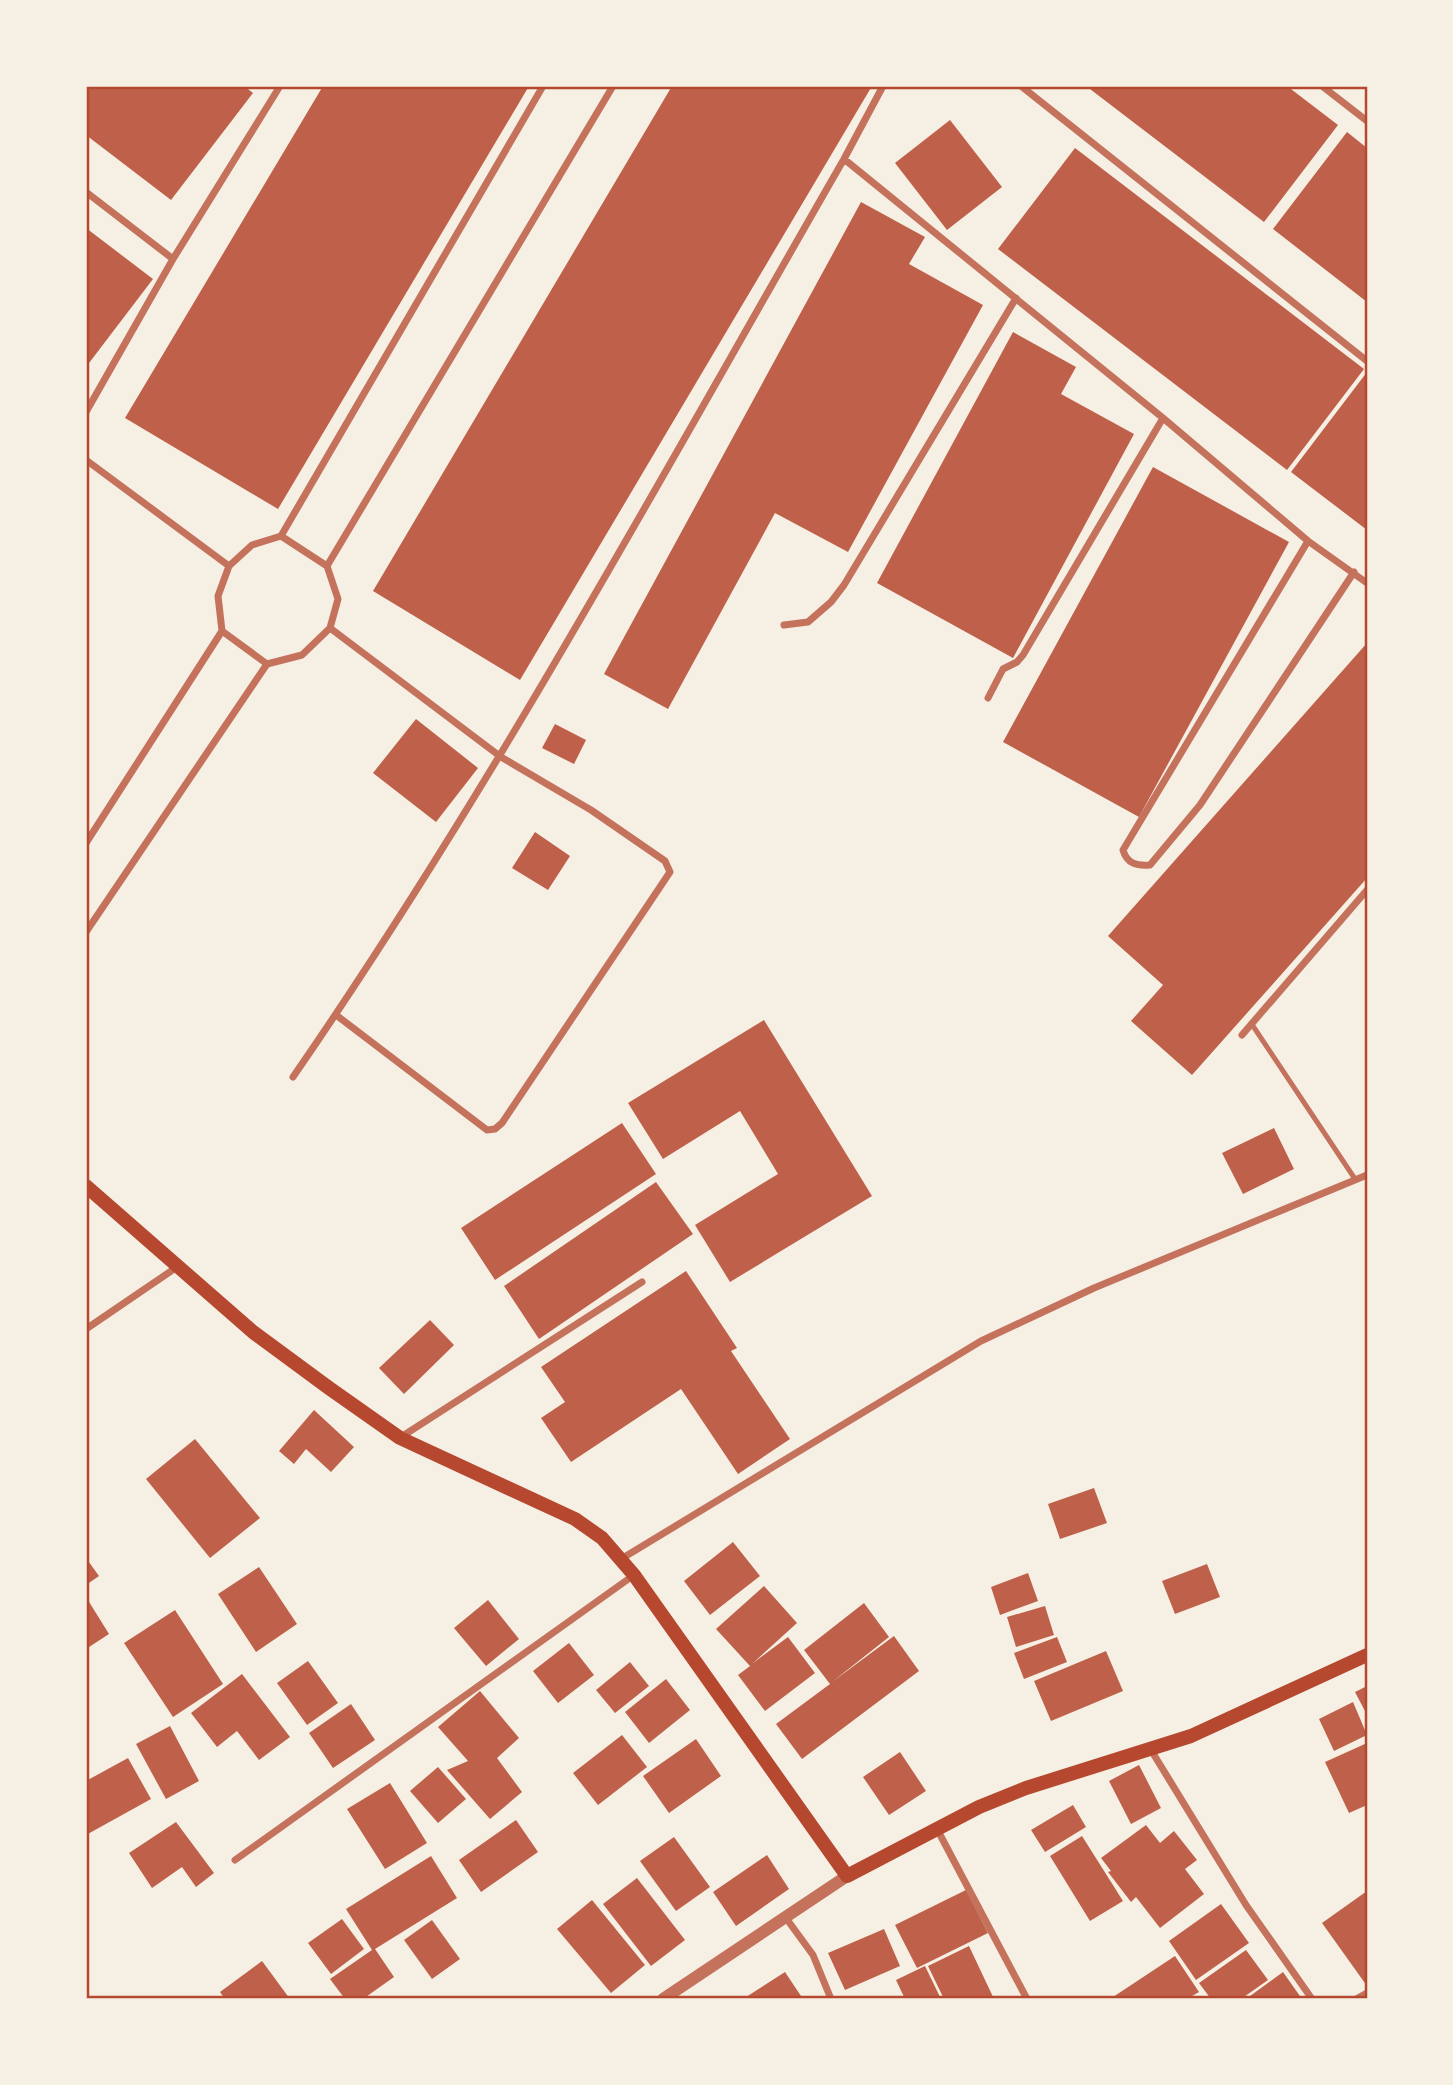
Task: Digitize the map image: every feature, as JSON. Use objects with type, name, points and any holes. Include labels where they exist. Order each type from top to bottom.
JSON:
[{"type":"main road","points":[[86,1186],[253,1332],[400,1438],[575,1519],[602,1538],[634,1575],[847,1876],[937,1828],[1026,1788],[1191,1737],[1367,1655]]},
{"type":"street","points":[[86,412],[173,259],[280,86]]},
{"type":"street","points":[[86,843],[222,631],[219,596],[229,566],[252,545],[281,536],[543,86]]},
{"type":"street","points":[[327,566],[613,86]]},
{"type":"street","points":[[293,1077],[336,1015],[500,757],[844,159],[883,86]]},
{"type":"street","points":[[1021,86],[1367,361]]},
{"type":"street","points":[[1322,86],[1367,121]]},
{"type":"street","points":[[844,159],[1163,418],[1308,541],[1367,583]]},
{"type":"street","points":[[86,192],[173,259]]},
{"type":"street","points":[[784,625],[808,622],[831,602],[844,585],[1016,298]]},
{"type":"street","points":[[988,698],[1003,669],[1017,662],[1023,655],[1163,418]]},
{"type":"street","points":[[86,460],[229,566]]},
{"type":"street","points":[[86,932],[267,664],[302,655],[330,628],[338,598],[327,566],[281,536]]},
{"type":"street","points":[[1308,541],[1124,850],[1126,858],[1132,864],[1150,865],[1200,804],[1354,572]]},
{"type":"street","points":[[330,628],[500,757],[591,810],[665,861],[670,872],[502,1123],[495,1129],[487,1130],[336,1015]]},
{"type":"street","points":[[222,631],[267,664]]},
{"type":"street","points":[[1242,1035],[1367,890]]},
{"type":"street","points":[[621,1559],[981,1341],[1094,1288],[1367,1175]]},
{"type":"street","points":[[86,1329],[177,1267]]},
{"type":"street","points":[[400,1438],[642,1282]]},
{"type":"street","points":[[235,1860],[634,1575]]},
{"type":"street","points":[[1151,1749],[1246,1905],[1312,1999]]},
{"type":"street","points":[[937,1828],[1027,1999]]},
{"type":"street","points":[[663,1999],[847,1876]]},
{"type":"street","points":[[786,1918],[813,1955],[831,1999]]},
{"type":"street","points":[[1356,1999],[1367,1993]]},
{"type":"lane","points":[[1251,1023],[1355,1179]]},
{"type":"building","points":[[86,86],[244,86],[253,93],[171,200],[86,135]]},
{"type":"building","points":[[323,86],[529,86],[278,509],[125,418]]},
{"type":"building","points":[[672,86],[872,86],[520,680],[373,591]]},
{"type":"building","points":[[1086,86],[1287,86],[1338,125],[1264,222]]},
{"type":"building","points":[[950,120],[1002,187],[947,230],[895,163]]},
{"type":"building","points":[[1347,132],[1367,148],[1367,302],[1273,229]]},
{"type":"building","points":[[1075,148],[1364,369],[1287,470],[998,249]]},
{"type":"building","points":[[861,202],[925,237],[909,264],[983,305],[848,552],[775,513],[668,709],[604,674]]},
{"type":"building","points":[[86,228],[153,279],[86,367]]},
{"type":"building","points":[[1013,332],[1076,367],[1061,394],[1134,434],[1013,658],[877,583]]},
{"type":"building","points":[[1367,372],[1367,530],[1291,472]]},
{"type":"building","points":[[1153,467],[1289,542],[1139,817],[1003,742]]},
{"type":"building","points":[[1367,643],[1367,878],[1192,1075],[1131,1021],[1163,985],[1108,936]]},
{"type":"building","points":[[416,719],[478,768],[436,822],[373,773]]},
{"type":"building","points":[[555,724],[586,740],[574,764],[542,748]]},
{"type":"building","points":[[535,832],[570,856],[548,890],[512,868]]},
{"type":"building","points":[[764,1020],[872,1196],[730,1282],[695,1225],[778,1174],[740,1111],[663,1159],[628,1103]]},
{"type":"building","points":[[622,1123],[656,1174],[495,1280],[461,1228]]},
{"type":"building","points":[[1274,1128],[1294,1169],[1243,1194],[1222,1153]]},
{"type":"building","points":[[656,1182],[693,1234],[539,1339],[504,1286]]},
{"type":"building","points":[[686,1271],[737,1348],[731,1351],[790,1439],[738,1474],[681,1389],[571,1462],[541,1418],[565,1402],[541,1367]]},
{"type":"building","points":[[430,1320],[454,1345],[404,1394],[379,1368]]},
{"type":"building","points":[[314,1410],[354,1447],[331,1472],[306,1449],[294,1464],[279,1451]]},
{"type":"building","points":[[195,1439],[260,1518],[210,1558],[146,1479]]},
{"type":"building","points":[[1094,1488],[1107,1523],[1060,1539],[1048,1504]]},
{"type":"building","points":[[733,1542],[760,1576],[710,1615],[684,1581]]},
{"type":"building","points":[[86,1558],[99,1576],[86,1585]]},
{"type":"building","points":[[1207,1564],[1220,1597],[1175,1614],[1162,1581]]},
{"type":"building","points":[[259,1567],[297,1624],[256,1652],[218,1594]]},
{"type":"building","points":[[1028,1573],[1038,1601],[1000,1615],[991,1587]]},
{"type":"building","points":[[764,1586],[797,1623],[753,1663],[788,1637],[815,1673],[765,1711],[738,1675],[750,1666],[716,1629]]},
{"type":"building","points":[[86,1597],[109,1634],[86,1649]]},
{"type":"building","points":[[488,1600],[519,1639],[486,1666],[454,1628]]},
{"type":"building","points":[[864,1603],[889,1637],[832,1682],[894,1636],[919,1671],[802,1759],[776,1724],[830,1684],[804,1650]]},
{"type":"building","points":[[1045,1606],[1054,1635],[1016,1647],[1007,1617]]},
{"type":"building","points":[[175,1610],[223,1684],[173,1717],[124,1643]]},
{"type":"building","points":[[1057,1637],[1067,1662],[1024,1679],[1014,1653]]},
{"type":"building","points":[[569,1643],[594,1675],[558,1703],[533,1671]]},
{"type":"building","points":[[1106,1651],[1123,1691],[1051,1721],[1034,1681]]},
{"type":"building","points":[[308,1661],[338,1703],[307,1725],[277,1683]]},
{"type":"building","points":[[630,1662],[649,1686],[615,1713],[596,1690]]},
{"type":"building","points":[[242,1674],[290,1737],[259,1760],[237,1731],[217,1747],[191,1713]]},
{"type":"building","points":[[666,1679],[690,1710],[649,1743],[625,1712]]},
{"type":"building","points":[[1367,1686],[1367,1715],[1355,1692]]},
{"type":"building","points":[[480,1691],[519,1738],[497,1758],[522,1792],[490,1819],[447,1770],[468,1761],[438,1727]]},
{"type":"building","points":[[1353,1702],[1367,1735],[1334,1751],[1319,1719]]},
{"type":"building","points":[[351,1704],[375,1740],[333,1768],[309,1733]]},
{"type":"building","points":[[170,1726],[199,1781],[166,1799],[136,1744]]},
{"type":"building","points":[[622,1735],[647,1767],[598,1805],[573,1773]]},
{"type":"building","points":[[696,1739],[721,1776],[669,1813],[643,1776]]},
{"type":"building","points":[[1367,1743],[1367,1805],[1349,1813],[1325,1762]]},
{"type":"building","points":[[900,1752],[926,1791],[889,1815],[863,1777]]},
{"type":"building","points":[[128,1758],[151,1799],[86,1835],[86,1781]]},
{"type":"building","points":[[1139,1765],[1161,1808],[1131,1824],[1109,1781]]},
{"type":"building","points":[[438,1767],[466,1799],[438,1823],[410,1791]]},
{"type":"building","points":[[390,1783],[427,1843],[385,1869],[347,1809]]},
{"type":"building","points":[[1073,1805],[1086,1827],[1045,1852],[1031,1830]]},
{"type":"building","points":[[516,1820],[538,1852],[481,1892],[459,1860]]},
{"type":"building","points":[[176,1822],[214,1873],[196,1887],[182,1867],[152,1888],[129,1853]]},
{"type":"building","points":[[1146,1825],[1160,1843],[1174,1831],[1197,1860],[1185,1869],[1204,1894],[1160,1928],[1136,1897],[1131,1902],[1108,1872],[1111,1871],[1101,1858]]},
{"type":"building","points":[[1082,1836],[1123,1901],[1090,1921],[1050,1856]]},
{"type":"building","points":[[674,1837],[710,1887],[676,1911],[640,1861]]},
{"type":"building","points":[[767,1855],[789,1889],[736,1926],[713,1892]]},
{"type":"building","points":[[431,1856],[457,1898],[375,1949],[394,1977],[363,1999],[345,1999],[330,1979],[372,1950],[346,1909]]},
{"type":"building","points":[[637,1878],[685,1940],[651,1966],[603,1904]]},
{"type":"building","points":[[966,1890],[988,1933],[917,1968],[895,1925]]},
{"type":"building","points":[[1367,1891],[1367,1986],[1322,1923]]},
{"type":"building","points":[[592,1900],[645,1965],[611,1993],[557,1929]]},
{"type":"building","points":[[1221,1904],[1249,1943],[1196,1980],[1169,1941]]},
{"type":"building","points":[[342,1919],[364,1949],[331,1974],[308,1943]]},
{"type":"building","points":[[432,1920],[460,1959],[432,1979],[404,1940]]},
{"type":"building","points":[[884,1929],[900,1966],[845,1990],[828,1953]]},
{"type":"building","points":[[969,1946],[994,1999],[944,1999],[928,1966]]},
{"type":"building","points":[[1246,1950],[1268,1980],[1241,1999],[1211,1999],[1199,1983]]},
{"type":"building","points":[[1175,1956],[1199,1992],[1187,1999],[1110,1999]]},
{"type":"building","points":[[262,1961],[290,1999],[225,1999],[220,1992]]},
{"type":"building","points":[[925,1966],[941,1999],[905,1999],[896,1980]]},
{"type":"building","points":[[785,1972],[803,1999],[743,1999]]},
{"type":"building","points":[[1283,1972],[1302,1999],[1246,1999]]}]
